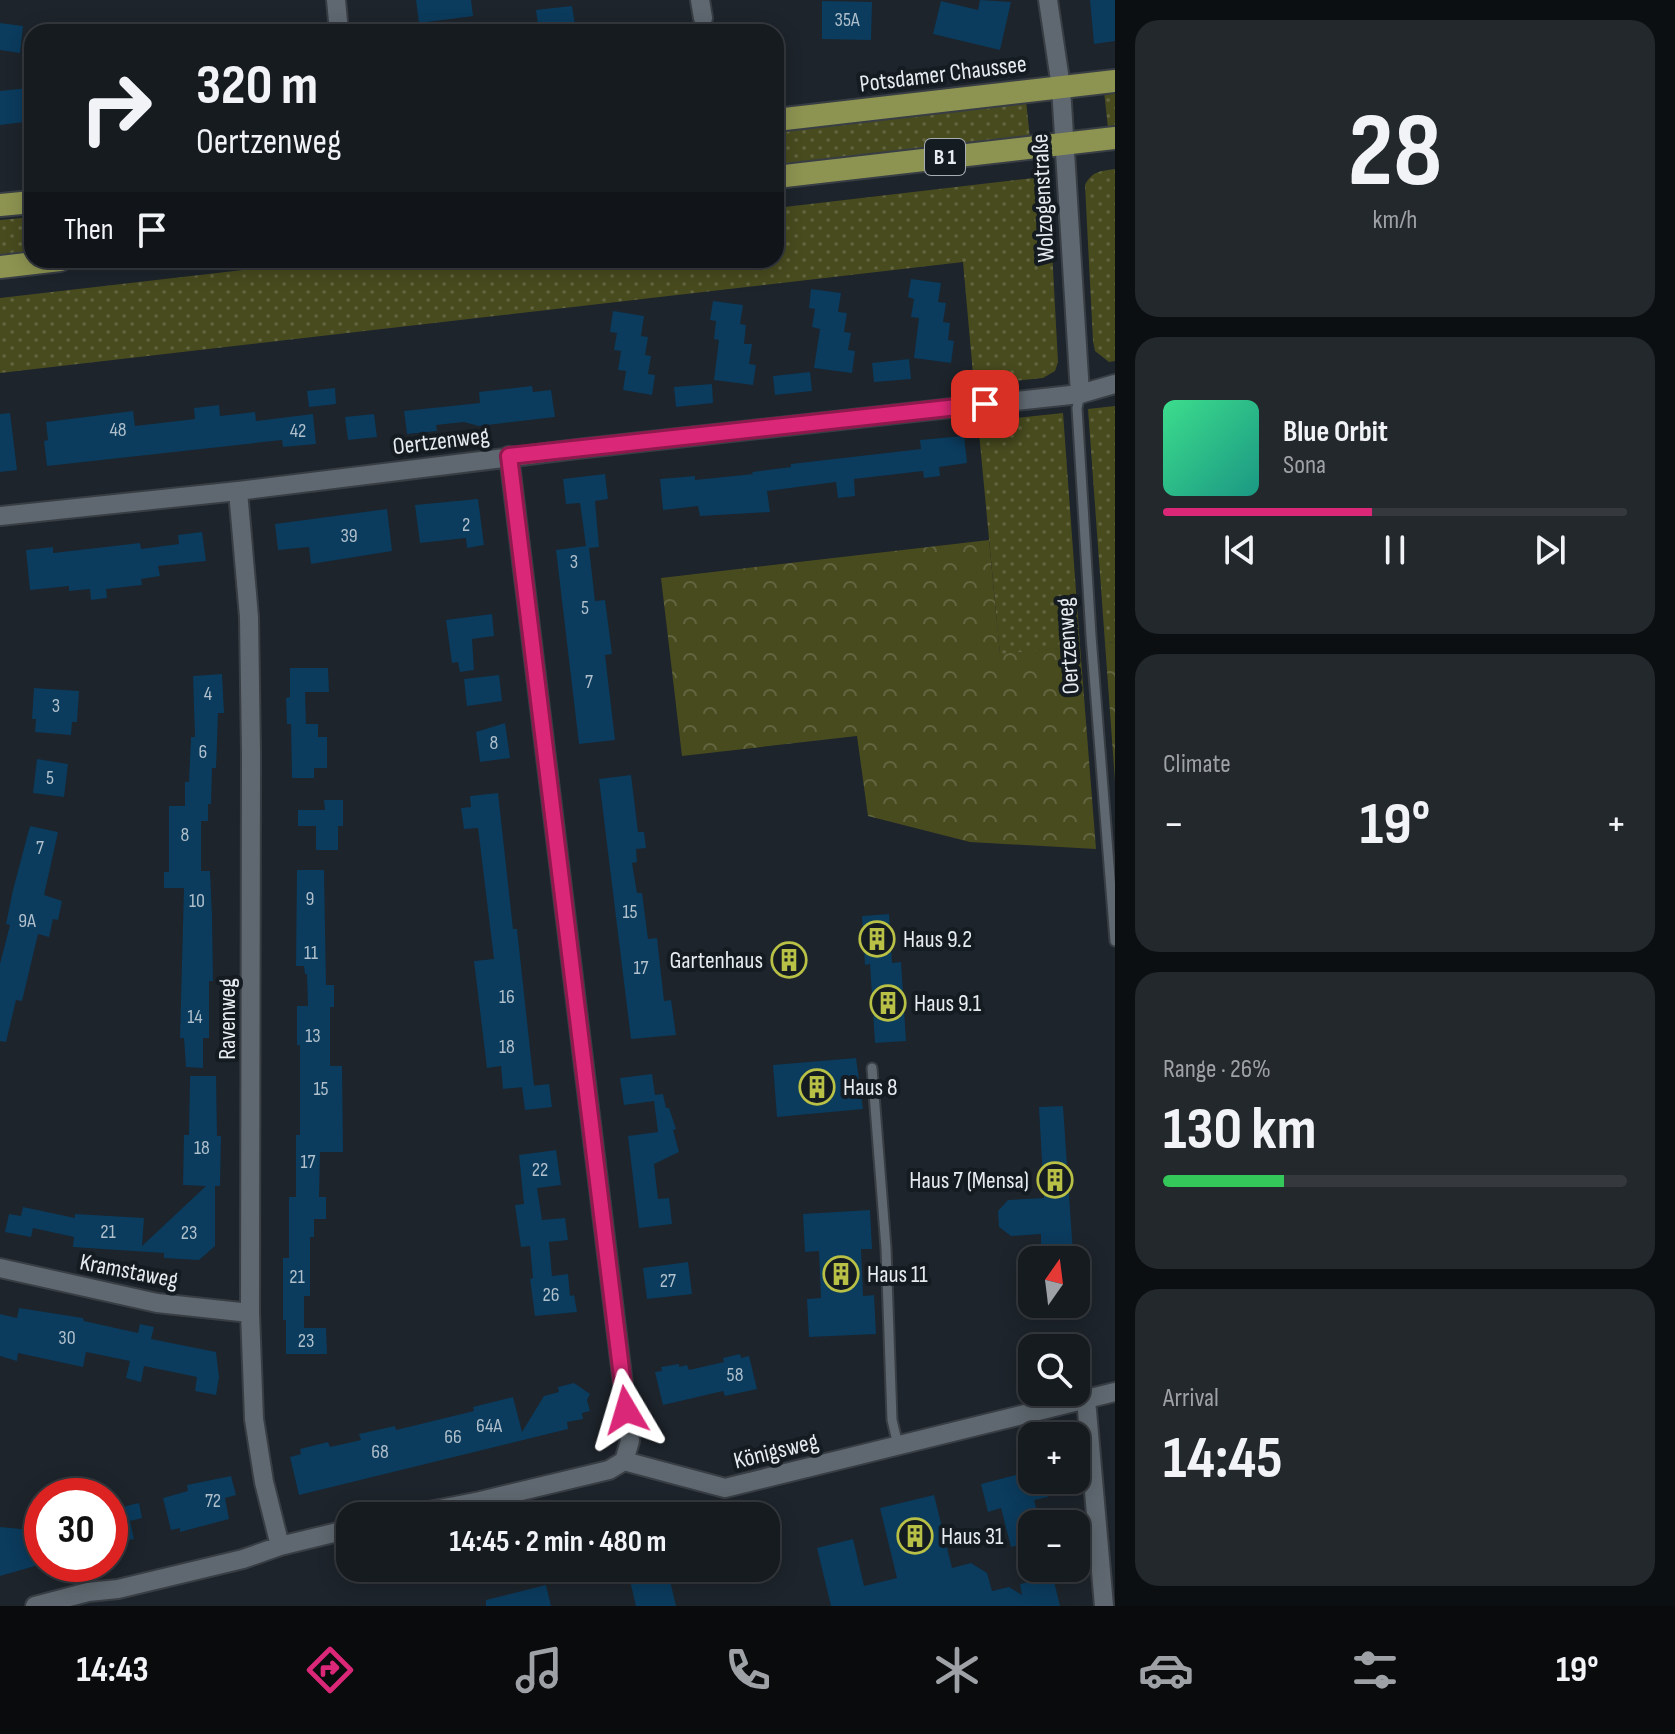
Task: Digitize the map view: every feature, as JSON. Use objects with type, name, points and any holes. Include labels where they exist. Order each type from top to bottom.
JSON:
[{"type":"main road","name":"Potsdamer Chaussee","points":[[784,119],[1115,81]]},
{"type":"main road","name":"B 1","points":[[784,176],[1115,138]]},
{"type":"main road","points":[[0,205],[24,203]]},
{"type":"main road","points":[[0,267],[24,264]]},
{"type":"street","points":[[336,0],[338,24]]},
{"type":"street","name":"Wolzogenstraße","points":[[1048,0],[1061,87],[1080,394]]},
{"type":"street","name":"Oertzenweg","points":[[0,516],[238,491],[509,456],[1080,394],[1115,384]]},
{"type":"street","points":[[472,1502],[609,1470],[624,1461],[630,1441],[509,456]]},
{"type":"street","name":"Ravenweg","points":[[238,491],[249,617],[251,724],[250,1313],[254,1419],[264,1482],[280,1546]]},
{"type":"street","name":"Kramstaweg","points":[[0,1268],[157,1303],[250,1313]]},
{"type":"street","name":"Königsweg","points":[[1090,1398],[1115,1392]]},
{"type":"street","name":"Königsweg","points":[[624,1461],[725,1488],[1057,1406]]},
{"type":"street","points":[[1087,1406],[1104,1606]]},
{"type":"street","points":[[35,1606],[243,1559],[336,1532]]},
{"type":"lane","name":"Oertzenweg","points":[[1080,394],[1077,408],[1115,941]]},
{"type":"lane","points":[[872,1068],[886,1248],[892,1420],[898,1445]]},
{"type":"green space","points":[[1115,90],[1115,127],[1108,128],[1104,91]]},
{"type":"green space","points":[[1026,101],[1030,138],[784,166],[784,129]]},
{"type":"green space","points":[[1115,169],[1115,361],[1109,362],[1095,351],[1093,341],[1085,185],[1094,174]]},
{"type":"green space","points":[[1034,178],[1042,182],[1049,195],[1058,362],[1055,371],[1043,378],[974,385],[963,262],[0,373],[0,298],[261,268],[784,268],[784,207]]},
{"type":"green space","points":[[24,218],[24,254],[0,257],[0,220]]},
{"type":"green space","points":[[1115,406],[1115,642],[1105,643],[1088,409]]},
{"type":"green space","points":[[1063,413],[1080,646],[1000,655],[978,422]]},
{"type":"green space","points":[[989,540],[1000,654],[1080,646],[1096,849],[970,842],[868,816],[857,736],[682,756],[661,578]]},
{"type":"green space","points":[[1115,642],[1115,781],[1105,643]]},
{"type":"building","points":[[416,0],[471,0],[473,16],[419,23]]},
{"type":"building","points":[[980,0],[1011,2],[1000,50],[933,34],[941,1],[978,10]]},
{"type":"building","points":[[1090,0],[1115,0],[1115,41],[1094,44]]},
{"type":"building","points":[[822,1],[872,2],[871,40],[822,39]]},
{"type":"building","points":[[572,6],[575,24],[538,24],[536,10]]},
{"type":"building","points":[[0,23],[23,26],[20,53],[0,50]]},
{"type":"building","points":[[24,88],[24,122],[0,125],[0,91]]},
{"type":"building","points":[[911,279],[941,283],[938,302],[946,303],[943,322],[950,323],[948,340],[954,341],[951,363],[914,358],[919,318],[911,317],[914,299],[908,297]]},
{"type":"building","points":[[811,289],[841,293],[838,312],[847,313],[844,332],[851,333],[848,350],[855,351],[852,373],[814,368],[820,329],[812,327],[815,309],[809,308]]},
{"type":"building","points":[[713,301],[743,305],[740,324],[746,325],[744,344],[752,344],[749,364],[756,365],[753,385],[714,380],[719,340],[714,339],[716,321],[710,320]]},
{"type":"building","points":[[613,311],[644,316],[641,336],[648,337],[645,355],[651,356],[648,374],[655,375],[652,395],[623,390],[626,371],[618,370],[621,351],[614,350],[617,333],[610,332]]},
{"type":"building","points":[[909,359],[911,379],[874,382],[872,363]]},
{"type":"building","points":[[810,372],[812,391],[775,395],[773,376]]},
{"type":"building","points":[[712,384],[713,403],[676,407],[674,387]]},
{"type":"building","points":[[532,386],[533,392],[551,390],[555,417],[479,426],[464,422],[436,425],[437,431],[407,434],[404,411],[480,403],[479,392]]},
{"type":"building","points":[[335,388],[336,404],[309,407],[307,391]]},
{"type":"building","points":[[219,405],[220,416],[255,412],[256,421],[313,414],[316,444],[283,447],[282,440],[47,466],[44,441],[48,440],[46,422],[133,411],[135,426],[195,419],[194,408]]},
{"type":"building","points":[[10,413],[17,470],[0,472],[0,414]]},
{"type":"building","points":[[374,414],[377,437],[348,440],[345,417]]},
{"type":"building","points":[[964,436],[967,463],[939,467],[940,476],[924,478],[923,471],[854,479],[855,496],[838,498],[836,482],[767,491],[770,512],[700,516],[698,506],[663,510],[660,479],[695,476],[695,480],[753,474],[791,467],[791,464],[921,449],[920,440]]},
{"type":"building","points":[[605,474],[608,499],[595,501],[599,547],[589,548],[595,601],[605,600],[612,654],[605,655],[615,740],[579,744],[556,550],[586,546],[580,503],[566,504],[563,479]]},
{"type":"building","points":[[478,499],[484,545],[467,548],[466,538],[420,543],[415,505]]},
{"type":"building","points":[[387,509],[392,551],[311,564],[309,547],[278,550],[275,524]]},
{"type":"building","points":[[202,532],[206,561],[158,566],[160,576],[141,579],[142,585],[106,589],[107,598],[91,600],[90,589],[69,591],[69,586],[30,590],[26,550],[53,547],[53,553],[140,543],[141,549],[179,544],[178,535]]},
{"type":"building","points":[[492,614],[494,636],[472,639],[474,670],[460,672],[458,662],[452,663],[446,620]]},
{"type":"building","points":[[290,668],[328,668],[329,692],[305,692],[306,724],[318,724],[318,737],[327,737],[327,768],[314,768],[314,778],[292,778],[291,724],[287,724],[286,698],[290,697]]},
{"type":"building","points":[[222,674],[224,713],[218,713],[211,804],[208,804],[208,821],[201,821],[201,871],[210,871],[212,917],[213,981],[209,981],[209,1038],[203,1038],[203,1068],[186,1067],[184,1038],[180,1038],[184,888],[164,888],[164,872],[169,872],[169,806],[185,806],[191,737],[195,737],[193,676]]},
{"type":"building","points":[[499,675],[502,701],[467,706],[464,679]]},
{"type":"building","points":[[34,688],[79,691],[77,722],[72,722],[71,735],[35,732],[36,719],[32,719]]},
{"type":"building","points":[[505,723],[510,758],[480,762],[476,732]]},
{"type":"building","points":[[37,759],[68,764],[64,797],[33,793]]},
{"type":"building","points":[[631,775],[638,832],[644,832],[646,848],[636,849],[637,862],[632,863],[637,893],[642,893],[648,939],[657,938],[664,1001],[671,1000],[676,1035],[631,1039],[599,779]]},
{"type":"building","points":[[498,793],[534,1086],[503,1089],[501,1066],[487,1068],[474,961],[494,959],[478,828],[464,829],[461,808],[471,807],[470,796]]},
{"type":"building","points":[[324,800],[343,800],[343,826],[338,826],[338,850],[316,850],[316,826],[298,826],[298,810],[325,810]]},
{"type":"building","points":[[30,826],[58,832],[44,895],[62,901],[58,920],[53,919],[49,937],[38,934],[22,1001],[16,1000],[6,1042],[0,1041],[0,964],[10,925],[6,924],[13,890]]},
{"type":"building","points":[[297,870],[324,870],[326,985],[334,985],[334,1007],[330,1007],[330,1066],[342,1066],[343,1152],[320,1152],[319,1197],[326,1197],[326,1219],[314,1219],[314,1237],[310,1237],[310,1296],[304,1296],[304,1328],[326,1328],[327,1354],[286,1354],[286,1320],[283,1320],[283,1258],[289,1258],[289,1197],[296,1197],[296,1135],[300,1135],[297,1006],[308,1006],[307,974],[304,966],[296,966]]},
{"type":"building","name":"Haus 9.1","points":[[889,914],[892,963],[901,962],[906,1041],[875,1043],[870,964],[865,965],[862,916]]},
{"type":"building","name":"Gartenhaus","points":[[806,950],[807,969],[772,971],[771,952]]},
{"type":"building","name":"Haus 8","points":[[856,1058],[863,1109],[777,1117],[773,1065]]},
{"type":"building","points":[[652,1074],[655,1095],[663,1094],[666,1108],[669,1108],[679,1152],[654,1164],[658,1199],[669,1198],[672,1224],[639,1228],[628,1136],[658,1132],[654,1101],[624,1105],[620,1078]]},
{"type":"building","points":[[190,1076],[216,1076],[217,1136],[221,1136],[220,1186],[215,1186],[215,1246],[199,1260],[164,1258],[164,1253],[73,1247],[74,1237],[33,1228],[31,1237],[5,1232],[9,1214],[21,1216],[23,1207],[75,1218],[75,1214],[144,1218],[142,1246],[206,1186],[183,1185],[184,1135],[189,1135]]},
{"type":"building","points":[[549,1084],[552,1107],[525,1110],[522,1087]]},
{"type":"building","name":"Haus 7 (Mensa)","points":[[1063,1106],[1072,1246],[1047,1246],[1041,1244],[1041,1234],[1011,1236],[999,1227],[998,1211],[1008,1200],[1044,1198],[1039,1107]]},
{"type":"building","points":[[556,1150],[561,1185],[537,1188],[542,1220],[565,1218],[568,1240],[549,1242],[552,1276],[568,1274],[570,1296],[574,1295],[577,1312],[535,1316],[530,1246],[521,1247],[515,1205],[524,1204],[519,1155]]},
{"type":"building","name":"Haus 11","points":[[870,1210],[872,1249],[861,1249],[863,1296],[874,1295],[876,1334],[809,1337],[807,1299],[821,1298],[819,1251],[805,1252],[803,1214]]},
{"type":"building","points":[[688,1262],[692,1294],[647,1299],[643,1268]]},
{"type":"building","points":[[19,1308],[83,1318],[84,1321],[138,1333],[140,1324],[154,1327],[151,1339],[216,1352],[219,1377],[216,1395],[195,1391],[197,1377],[144,1366],[141,1382],[126,1378],[130,1361],[86,1352],[83,1367],[18,1353],[17,1361],[0,1356],[0,1314],[17,1318]]},
{"type":"building","points":[[740,1354],[741,1358],[749,1356],[757,1389],[725,1396],[723,1391],[663,1405],[655,1372],[662,1371],[661,1367],[679,1364],[679,1367],[687,1365],[689,1370],[724,1362],[723,1358]]},
{"type":"building","points":[[574,1383],[590,1394],[587,1400],[590,1411],[582,1413],[583,1419],[567,1422],[568,1429],[299,1495],[290,1457],[301,1454],[300,1449],[328,1442],[330,1447],[361,1440],[359,1434],[395,1426],[396,1430],[474,1411],[473,1407],[513,1397],[522,1432],[544,1396],[559,1392],[558,1387]]},
{"type":"building","points":[[1018,1475],[1018,1494],[1047,1494],[1048,1497],[1034,1500],[1036,1510],[1018,1510],[1018,1545],[1011,1547],[1001,1508],[988,1512],[981,1484]]},
{"type":"building","points":[[231,1476],[236,1495],[225,1498],[229,1519],[180,1532],[180,1528],[171,1530],[163,1498],[188,1491],[187,1485]]},
{"type":"building","name":"Haus 31","points":[[934,1495],[952,1568],[971,1563],[987,1573],[992,1591],[1009,1587],[1022,1595],[1020,1584],[1054,1582],[1060,1606],[831,1606],[817,1548],[853,1539],[864,1586],[897,1578],[880,1508]]},
{"type":"building","points":[[139,1503],[142,1518],[130,1521],[134,1539],[128,1540],[128,1506]]},
{"type":"building","points":[[0,1527],[24,1529],[24,1569],[0,1576]]},
{"type":"building","points":[[630,1582],[670,1582],[676,1606],[636,1606]]},
{"type":"building","points":[[546,1585],[551,1606],[486,1606],[486,1600]]},
{"type":"place","name":"Haus 9.2","points":[[877,939]]},
{"type":"place","name":"Gartenhaus","points":[[789,960]]},
{"type":"place","name":"Haus 9.1","points":[[888,1003]]},
{"type":"place","name":"Haus 8","points":[[817,1087]]},
{"type":"place","name":"Haus 7 (Mensa)","points":[[1055,1180]]},
{"type":"place","name":"Haus 11","points":[[841,1274]]},
{"type":"place","name":"Haus 31","points":[[915,1536]]},
{"type":"route","points":[[626,1410],[509,456],[985,404]]}]
